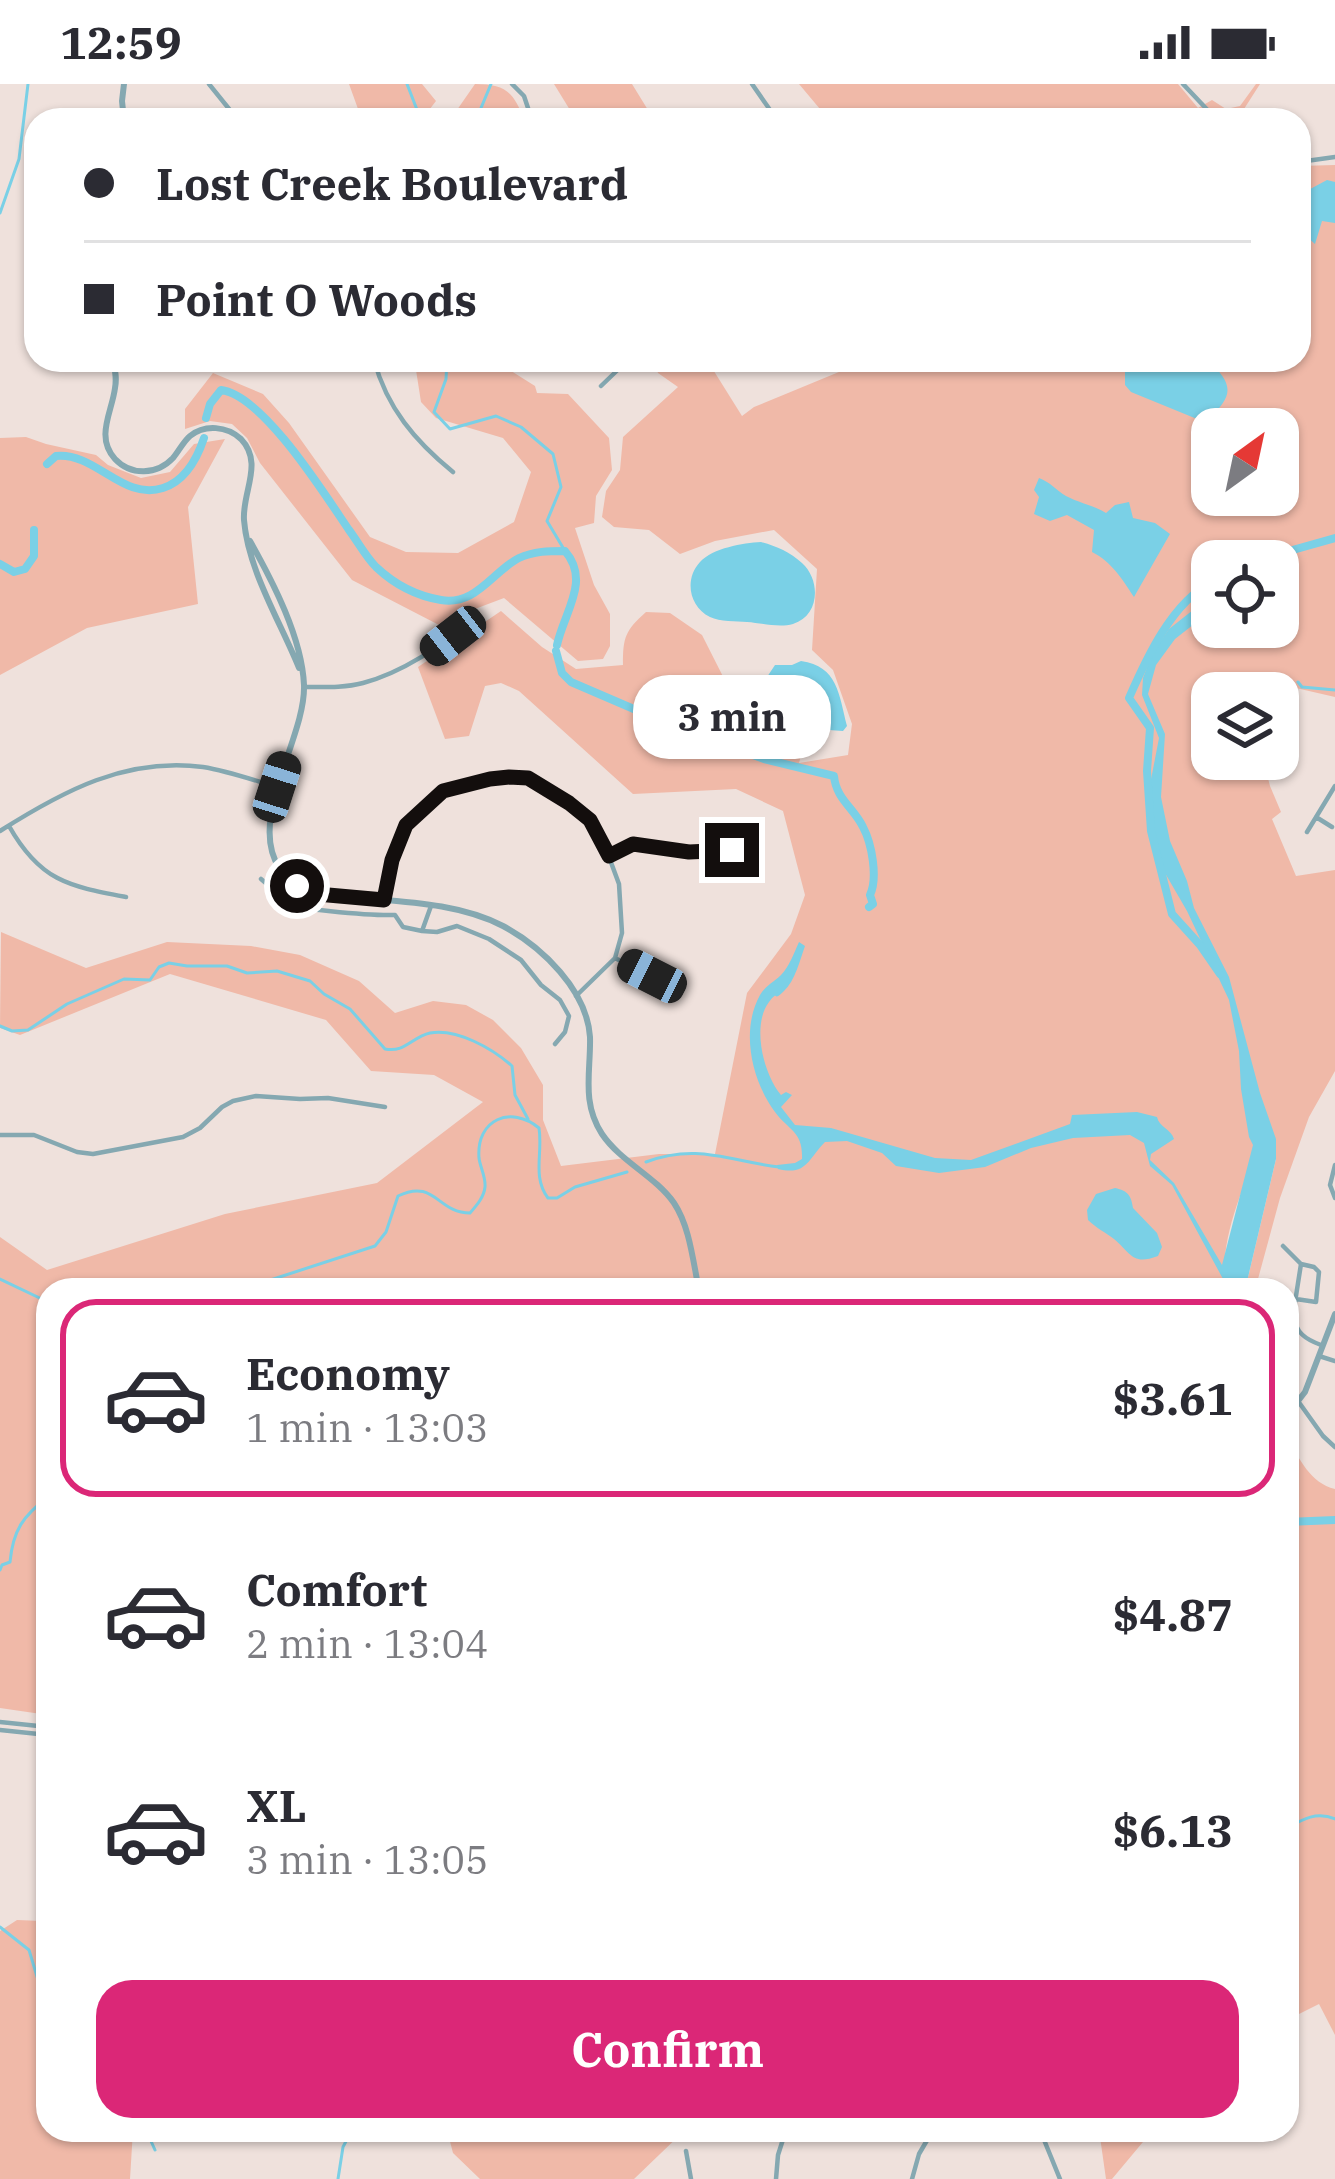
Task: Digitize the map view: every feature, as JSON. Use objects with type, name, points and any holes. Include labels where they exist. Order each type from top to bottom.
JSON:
[{"type":"street","points":[[1183,84],[1205,108]]},
{"type":"street","points":[[114,372],[115,391],[105,434],[115,459],[137,471],[153,470],[166,464],[199,430],[213,428],[234,434],[245,444],[252,462],[245,530],[302,663],[304,687],[277,787],[270,842],[277,865],[289,880],[317,894],[476,914],[512,931],[557,969],[588,1022],[586,1076],[602,1135],[677,1207],[696,1278]]},
{"type":"street","points":[[377,372],[381,386],[418,443],[453,472]]},
{"type":"street","points":[[601,386],[616,372]]},
{"type":"street","points":[[304,687],[367,682],[433,652],[473,620]]},
{"type":"street","points":[[0,832],[61,794],[114,772],[145,767],[207,768],[277,787]]},
{"type":"street","points":[[384,900],[406,825],[443,791],[490,779],[528,778],[590,820],[609,856],[619,894],[622,934],[615,958],[575,996]]},
{"type":"street","points":[[1307,832],[1335,786]]},
{"type":"street","points":[[1316,817],[1332,827]]},
{"type":"street","points":[[9,826],[27,855],[55,878],[77,888],[126,897]]},
{"type":"street","points":[[609,856],[633,844],[689,852],[732,850]]},
{"type":"street","points":[[261,879],[295,908],[369,917],[395,915],[403,927],[422,931],[457,926],[497,944],[521,960],[567,1011],[565,1032],[555,1044]]},
{"type":"street","points":[[422,931],[431,906]]},
{"type":"street","points":[[615,958],[652,976]]},
{"type":"street","points":[[0,1135],[34,1135],[93,1154],[183,1137],[222,1107],[245,1097],[328,1098],[386,1107]]},
{"type":"street","points":[[1335,1165],[1330,1185],[1335,1198]]},
{"type":"street","points":[[1283,1246],[1301,1264],[1319,1272],[1317,1298],[1314,1302],[1299,1300]]},
{"type":"street","points":[[1299,1278],[1301,1264]]},
{"type":"street","points":[[1299,1399],[1335,1314]]},
{"type":"street","points":[[1299,1332],[1323,1346]]},
{"type":"street","points":[[1319,1356],[1335,1361]]},
{"type":"street","points":[[1299,1402],[1335,1447]]},
{"type":"street","points":[[0,1726],[36,1730]]},
{"type":"street","points":[[776,2179],[783,2142]]},
{"type":"street","points":[[912,2179],[926,2142]]},
{"type":"street","points":[[1045,2142],[1060,2179]]},
{"type":"street","points":[[686,2151],[692,2179]]},
{"type":"shaded area","points":[[349,84],[422,84],[436,101],[431,108],[358,108]]},
{"type":"shaded area","points":[[475,84],[507,92],[518,108],[458,108]]},
{"type":"shaded area","points":[[554,84],[632,84],[647,108],[569,108]]},
{"type":"shaded area","points":[[799,84],[1178,84],[1198,108],[819,108]]},
{"type":"shaded area","points":[[1260,84],[1245,108],[1231,108],[1240,106]]},
{"type":"shaded area","points":[[1212,100],[1224,108],[1198,108]]},
{"type":"shaded area","points":[[1335,165],[1335,697],[1299,689],[1299,672],[1191,672],[1191,780],[1268,780],[1281,812],[1272,819],[1296,876],[1335,870],[1335,1071],[1309,1117],[1258,1278],[1248,1278],[1276,1159],[1261,1143],[1229,1234],[1225,1278],[36,1278],[36,1713],[0,1708],[0,1237],[47,1270],[225,1214],[377,1183],[483,1102],[434,1075],[371,1071],[326,1020],[170,974],[20,1035],[0,1028],[1,932],[86,968],[167,942],[251,946],[300,955],[359,981],[395,1013],[433,1001],[466,1005],[493,1020],[521,1048],[543,1085],[543,1120],[561,1166],[659,1154],[715,1154],[747,993],[791,934],[805,895],[783,811],[736,789],[633,794],[519,691],[501,683],[485,686],[469,736],[445,739],[418,667],[501,611],[576,669],[623,665],[625,641],[634,624],[646,612],[670,613],[702,635],[749,728],[802,752],[799,763],[848,755],[852,724],[833,670],[812,650],[817,569],[774,530],[715,541],[680,554],[649,530],[614,527],[602,517],[606,491],[620,470],[623,437],[678,387],[658,372],[714,372],[742,416],[839,372],[1311,372],[1311,166]]},
{"type":"shaded area","points":[[416,372],[513,372],[535,386],[537,393],[568,394],[609,438],[612,470],[596,496],[594,523],[575,528],[594,585],[610,614],[610,646],[603,659],[578,661],[504,598],[467,612],[461,620],[439,625],[352,580],[232,424],[210,421],[185,429],[185,409],[213,373],[263,394],[370,537],[406,552],[458,553],[514,522],[531,472],[503,438],[436,418],[421,402]]},
{"type":"shaded area","points":[[26,437],[96,455],[141,478],[170,472],[194,444],[225,439],[188,507],[198,604],[87,628],[0,675],[0,438]]},
{"type":"shaded area","points":[[1299,1459],[1312,1476],[1335,1489],[1335,2035],[1319,2004],[1299,2014]]},
{"type":"shaded area","points":[[17,1920],[36,1921],[36,2142],[132,2142],[130,2179],[0,2179],[0,1931]]},
{"type":"shaded area","points":[[450,2142],[673,2142],[634,2179],[480,2179],[453,2153]]},
{"type":"shaded area","points":[[1101,2142],[1143,2142],[1112,2179],[1106,2179]]},
{"type":"water","points":[[1327,180],[1335,182],[1335,223],[1322,221],[1315,244],[1311,240],[1311,189]]},
{"type":"water","points":[[1125,372],[1218,372],[1228,390],[1218,408],[1191,408],[1191,417],[1131,392],[1125,385]]},
{"type":"water","points":[[1039,478],[1106,513],[1129,502],[1133,518],[1155,523],[1170,534],[1134,597],[1111,566],[1092,552],[1094,530],[1067,515],[1050,521],[1034,514]]},
{"type":"water","points":[[761,542],[788,553],[808,570],[815,597],[802,620],[782,626],[718,620],[697,607],[691,584],[700,562],[720,550]]},
{"type":"water","points":[[1191,612],[1191,626],[1156,665],[1148,694],[1165,734],[1161,797],[1170,841],[1194,908],[1229,977],[1276,1139],[1276,1159],[1248,1278],[1222,1278],[1172,1185],[1150,1166],[1144,1143],[1130,1135],[1073,1138],[1031,1148],[985,1167],[939,1173],[896,1166],[882,1153],[847,1141],[825,1142],[801,1168],[778,1169],[777,1165],[802,1159],[802,1150],[798,1137],[760,1086],[751,1055],[751,1024],[760,995],[784,972],[799,942],[805,946],[797,970],[788,987],[769,1002],[760,1037],[775,1086],[781,1095],[792,1095],[781,1107],[795,1125],[831,1128],[935,1158],[971,1160],[1070,1124],[1072,1115],[1137,1112],[1157,1117],[1174,1139],[1151,1154],[1150,1160],[1174,1183],[1222,1265],[1253,1145],[1229,1000],[1165,873],[1152,834],[1149,790],[1159,738],[1142,695],[1152,654],[1169,629]]},
{"type":"water","points":[[801,661],[823,669],[835,684],[847,726],[843,731],[796,721],[757,692],[775,665]]},
{"type":"water","points":[[1115,1188],[1128,1194],[1133,1208],[1157,1233],[1162,1247],[1158,1256],[1143,1260],[1133,1256],[1088,1220],[1087,1210],[1096,1194]]},
{"type":"waterway","points":[[25,108],[28,84]]},
{"type":"waterway","points":[[407,84],[416,108]]},
{"type":"waterway","points":[[481,108],[491,84]]},
{"type":"waterway","points":[[0,213],[19,159],[24,117]]},
{"type":"waterway","points":[[446,372],[434,412],[450,429],[496,416],[521,427],[553,454],[561,487],[547,521],[565,551]]},
{"type":"waterway","points":[[206,418],[221,390],[255,409],[292,449],[372,563],[423,596],[464,598],[519,558],[565,551],[576,585],[557,645]]},
{"type":"waterway","points":[[47,464],[56,456],[70,457],[135,488],[163,488],[189,468],[204,438]]},
{"type":"waterway","points":[[0,564],[14,572],[25,569],[34,556],[34,530]]},
{"type":"waterway","points":[[1299,548],[1335,538]]},
{"type":"waterway","points":[[1191,597],[1152,649],[1129,698],[1150,728],[1151,831],[1172,914],[1220,974]]},
{"type":"waterway","points":[[556,651],[562,673],[571,682],[764,759],[834,776],[869,842],[874,870],[869,907]]},
{"type":"waterway","points":[[1299,683],[1335,690]]},
{"type":"waterway","points":[[0,1026],[28,1030],[67,1004],[124,979],[150,980],[159,967],[169,963],[227,966],[247,973],[277,971],[310,981],[350,1009],[385,1049],[398,1049],[440,1032],[485,1047],[512,1066],[515,1095],[528,1119]]},
{"type":"waterway","points":[[276,1278],[375,1246],[386,1232],[398,1196],[420,1191],[470,1213],[485,1187],[479,1158],[483,1134],[497,1120],[517,1118],[539,1128],[539,1173],[548,1198],[627,1172]]},
{"type":"waterway","points":[[646,1162],[697,1154],[779,1167]]},
{"type":"waterway","points":[[0,1279],[36,1296]]},
{"type":"waterway","points":[[0,1570],[10,1562],[21,1525],[36,1508]]},
{"type":"waterway","points":[[1299,1522],[1335,1520]]},
{"type":"waterway","points":[[1299,1822],[1316,1816],[1335,1819]]},
{"type":"waterway","points":[[0,1927],[29,1950],[36,1973]]},
{"type":"waterway","points":[[151,2142],[155,2150]]},
{"type":"waterway","points":[[338,2179],[346,2142]]},
{"type":"route","points":[[297,886],[317,894],[384,900],[406,825],[443,791],[509,777],[528,778],[569,803],[590,820],[609,856],[633,844],[689,852],[732,850]]}]
